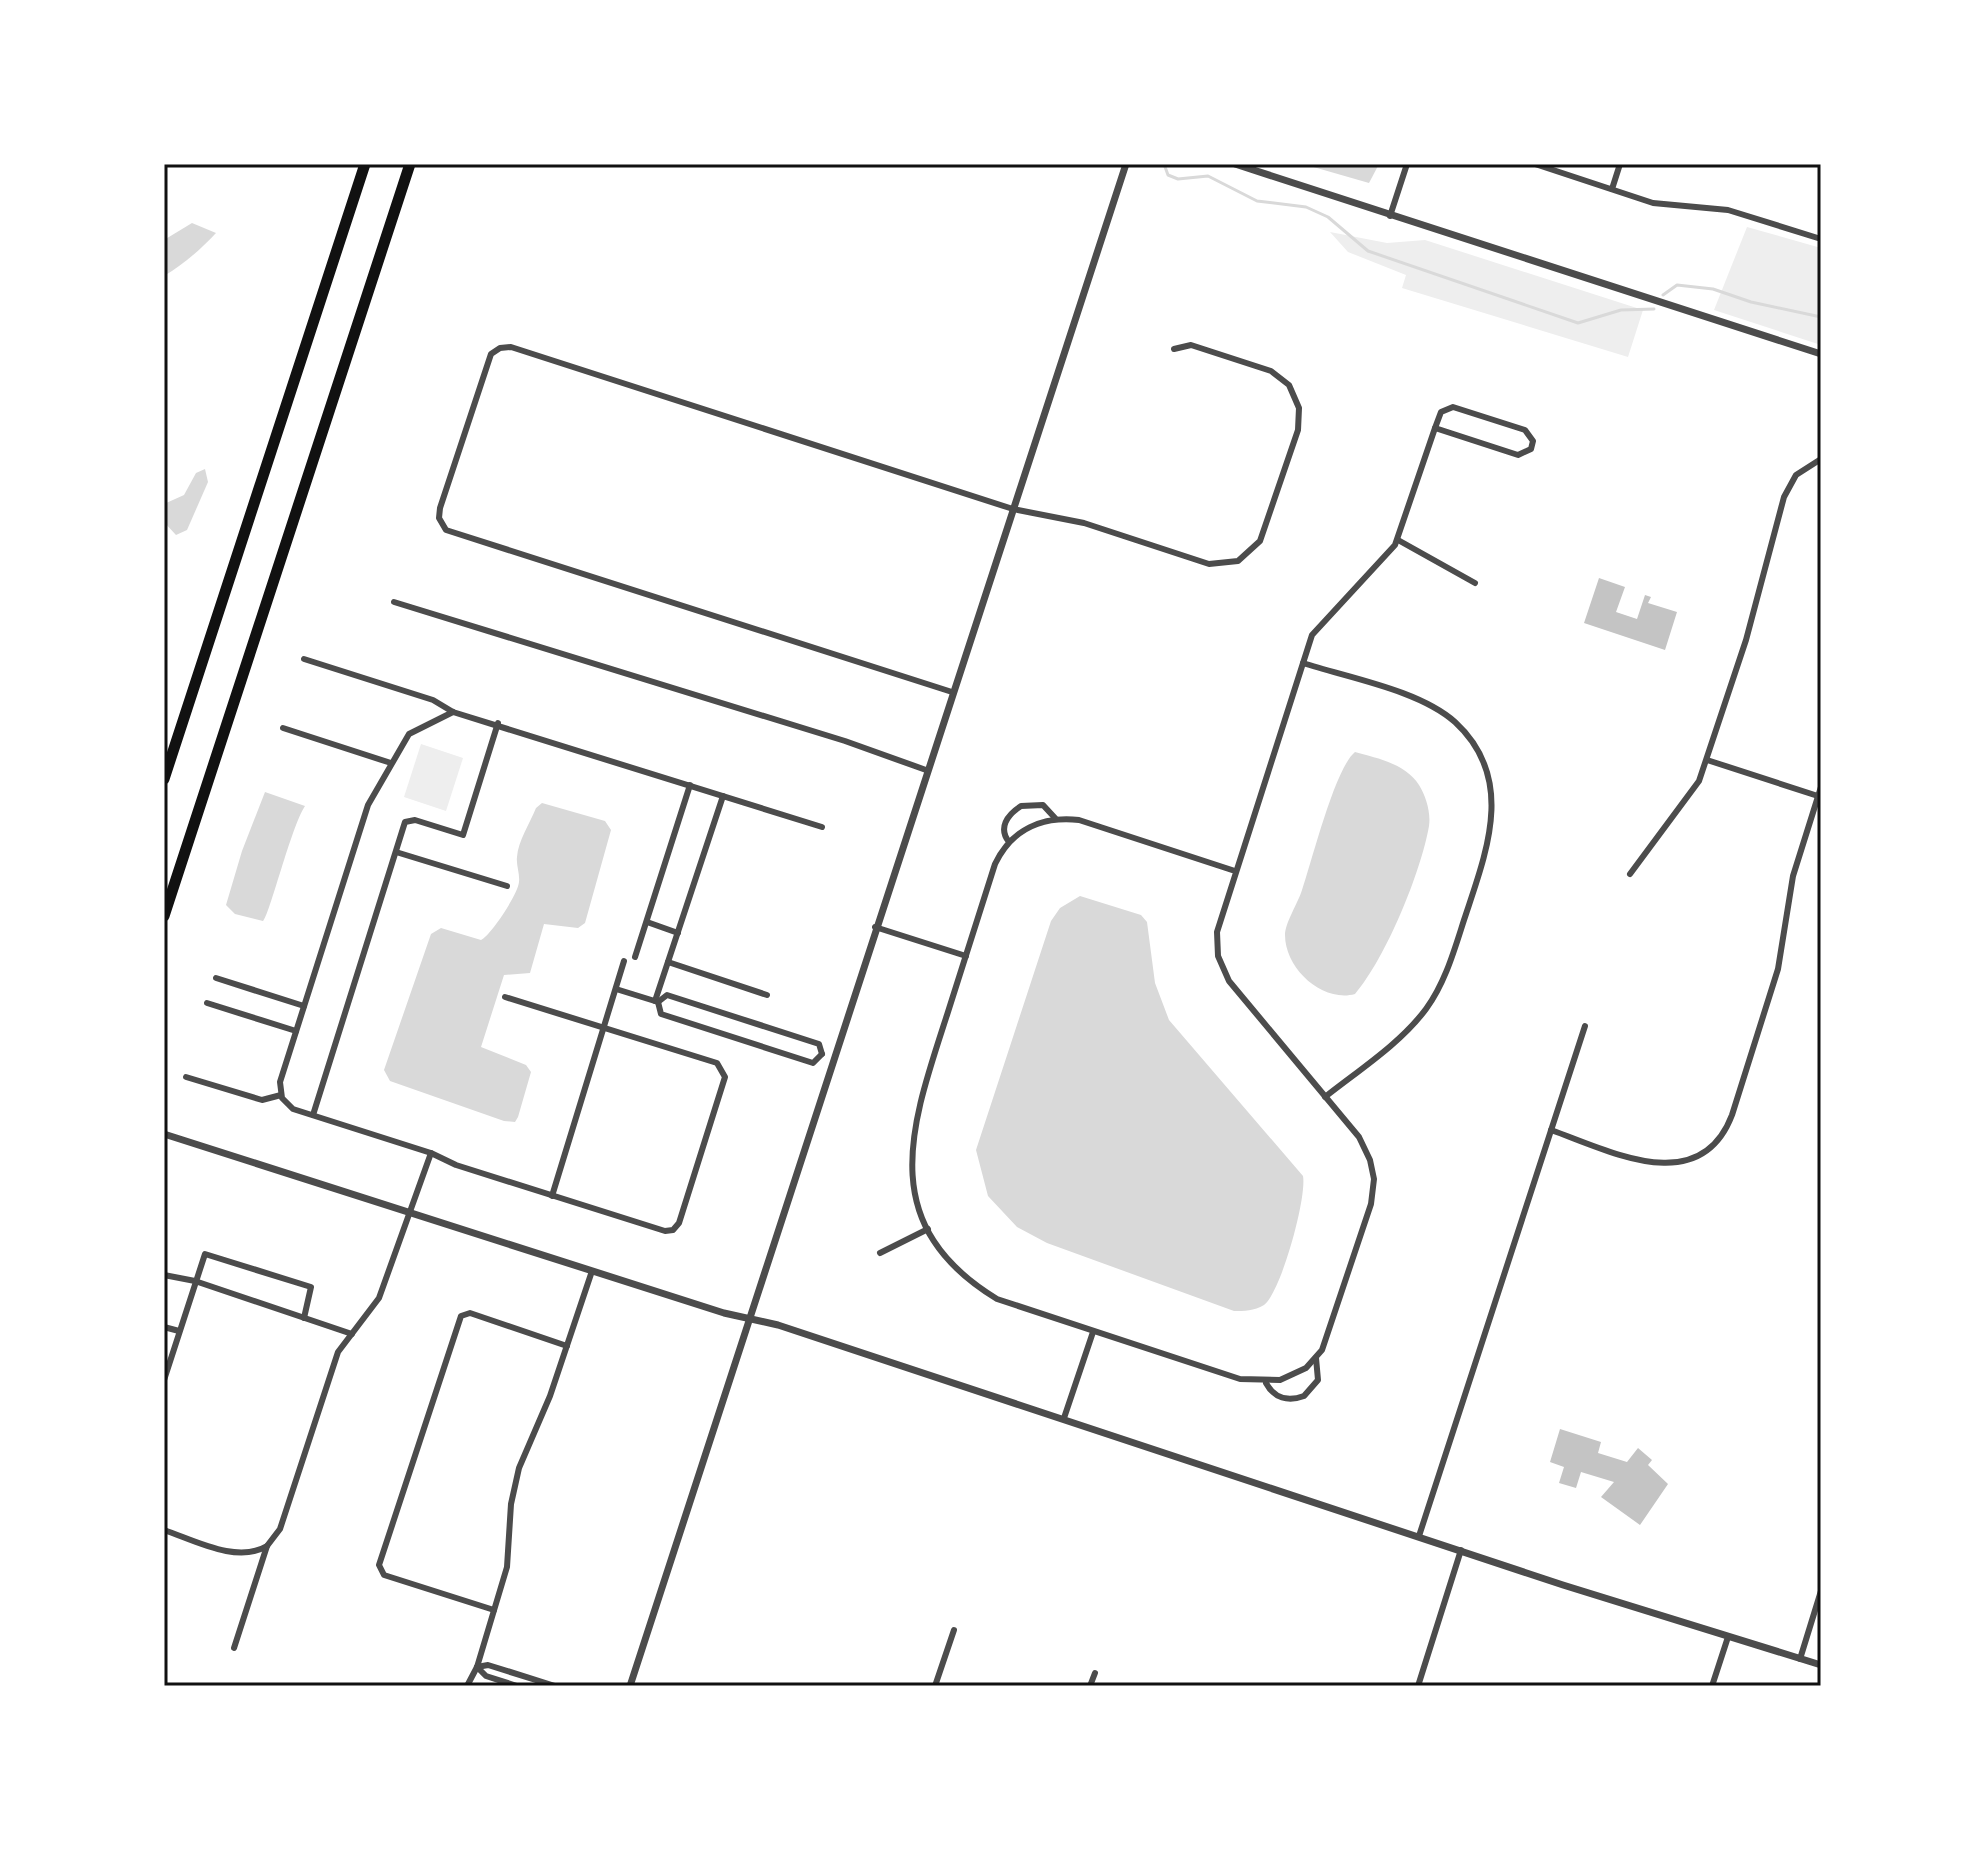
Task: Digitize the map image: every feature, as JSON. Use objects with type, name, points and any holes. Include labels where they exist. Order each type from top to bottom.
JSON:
[{"type":"highway","points":[[164,779],[365,164]]},
{"type":"highway","points":[[164,916],[410,164]]},
{"type":"street","points":[[630,1686],[1126,164]]},
{"type":"street","points":[[1235,164],[1821,354]]},
{"type":"street","points":[[1390,216],[1407,164]]},
{"type":"street","points":[[1535,164],[1653,203],[1728,210],[1821,239]]},
{"type":"street","points":[[1612,189],[1620,164]]},
{"type":"street","points":[[952,692],[450,532],[441,524],[440,508],[486,363],[500,348],[526,352],[1013,509],[1084,523],[1214,565],[1238,561],[1255,548],[1299,428],[1300,415],[1295,395],[1282,377],[1271,371],[1191,345],[1174,349]]},
{"type":"street","points":[[1235,871],[1079,820],[1055,818],[1040,823],[1009,842],[995,864],[917,1108],[911,1169],[928,1229],[951,1262],[985,1292],[1015,1306],[1093,1332],[1240,1379],[1266,1383],[1298,1373],[1316,1358],[1328,1338],[1371,1204],[1374,1184],[1365,1146],[1222,969],[1217,932],[1303,663],[1319,624],[1388,555],[1398,540],[1435,428],[1441,412],[1453,407],[1525,430],[1532,436],[1533,445],[1526,454],[1518,455],[1435,428]]},
{"type":"street","points":[[1630,874],[1690,798],[1707,760],[1752,619],[1784,497],[1797,473],[1821,459]]},
{"type":"street","points":[[1398,540],[1475,583]]},
{"type":"street","points":[[394,602],[845,741],[926,770]]},
{"type":"street","points":[[304,659],[433,700],[453,712],[498,723],[822,827]]},
{"type":"street","points":[[1303,663],[1434,707],[1457,724],[1482,758],[1492,791],[1492,829],[1444,978],[1415,1023],[1325,1097]]},
{"type":"street","points":[[453,712],[410,732],[368,805],[280,1082],[281,1095],[293,1109],[552,1196],[665,1231],[673,1230],[679,1223],[725,1077],[723,1068],[717,1063],[505,997]]},
{"type":"street","points":[[313,1115],[409,819],[463,835],[498,723]]},
{"type":"street","points":[[283,728],[391,763]]},
{"type":"street","points":[[1707,760],[1820,796]]},
{"type":"street","points":[[635,957],[690,785]]},
{"type":"street","points":[[1551,1130],[1641,1161],[1664,1164],[1694,1158],[1720,1137],[1732,1115],[1778,969],[1791,881],[1821,787]]},
{"type":"street","points":[[723,796],[656,1002],[661,1014],[813,1063],[822,1054]]},
{"type":"street","points":[[1009,842],[1004,834],[1007,818],[1021,806],[1046,806],[1055,818]]},
{"type":"street","points":[[396,852],[507,886]]},
{"type":"street","points":[[647,922],[678,933]]},
{"type":"street","points":[[875,927],[966,956]]},
{"type":"street","points":[[552,1196],[624,961]]},
{"type":"street","points":[[668,962],[767,995]]},
{"type":"street","points":[[216,978],[304,1006]]},
{"type":"street","points":[[616,989],[656,1002]]},
{"type":"street","points":[[656,1002],[667,995],[819,1044],[822,1054]]},
{"type":"street","points":[[207,1003],[296,1031]]},
{"type":"street","points":[[739,1038],[745,1020]]},
{"type":"street","points":[[1419,1536],[1585,1026]]},
{"type":"street","points":[[822,1054],[834,1058]]},
{"type":"street","points":[[186,1077],[262,1100],[281,1095]]},
{"type":"street","points":[[164,1134],[1064,1418],[1821,1665]]},
{"type":"street","points":[[234,1648],[267,1546],[280,1529],[338,1352],[379,1298],[431,1153]]},
{"type":"street","points":[[880,1253],[928,1229]]},
{"type":"street","points":[[164,1380],[205,1254],[311,1287],[304,1318]]},
{"type":"street","points":[[467,1686],[477,1667],[507,1567],[511,1504],[519,1468],[550,1396],[592,1271]]},
{"type":"street","points":[[164,1275],[195,1281],[352,1334]]},
{"type":"street","points":[[494,1610],[384,1575],[379,1565],[461,1316],[470,1313],[567,1346]]},
{"type":"street","points":[[164,1327],[179,1331]]},
{"type":"street","points":[[1064,1418],[1093,1332]]},
{"type":"street","points":[[1266,1383],[1270,1391],[1283,1399],[1304,1396],[1319,1378],[1316,1358]]},
{"type":"street","points":[[164,1530],[235,1553],[249,1554],[267,1546]]},
{"type":"street","points":[[1418,1686],[1461,1550]]},
{"type":"street","points":[[1800,1659],[1821,1591]]},
{"type":"street","points":[[935,1686],[954,1630]]},
{"type":"street","points":[[1712,1686],[1728,1637]]},
{"type":"street","points":[[477,1667],[488,1665],[555,1686]]},
{"type":"street","points":[[477,1667],[486,1676],[517,1686]]},
{"type":"street","points":[[1090,1686],[1095,1673]]},
{"type":"shaded area","points":[[1303,164],[1379,164],[1369,183]]},
{"type":"shaded area","points":[[192,223],[216,233],[192,256],[164,276],[164,240]]},
{"type":"shaded area","points":[[1747,227],[1821,248],[1821,345],[1714,310]]},
{"type":"shaded area","points":[[1330,232],[1387,243],[1425,240],[1643,310],[1628,357],[1402,288],[1406,275],[1348,252]]},
{"type":"shaded area","points":[[205,469],[208,482],[187,530],[176,535],[164,522],[164,504],[184,495],[196,473]]},
{"type":"shaded area","points":[[421,744],[463,758],[446,811],[404,797]]},
{"type":"shaded area","points":[[1355,752],[1407,772],[1422,789],[1429,821],[1418,867],[1390,937],[1355,994],[1343,995],[1331,993],[1308,981],[1291,960],[1285,935],[1332,795],[1347,761]]},
{"type":"shaded area","points":[[265,792],[305,806],[263,921],[235,914],[226,905],[242,851]]},
{"type":"shaded area","points":[[542,803],[605,821],[611,830],[585,923],[578,928],[544,924],[530,973],[504,975],[481,1047],[526,1065],[531,1072],[518,1117],[515,1122],[504,1121],[390,1081],[384,1070],[431,934],[441,928],[481,940],[491,931],[517,888],[520,845],[536,808]]},
{"type":"shaded area","points":[[1080,896],[1141,915],[1147,922],[1155,983],[1169,1020],[1303,1176],[1301,1204],[1285,1264],[1271,1297],[1260,1307],[1234,1311],[1047,1243],[1017,1227],[988,1196],[976,1150],[1051,921],[1060,908]]},
{"type":"building","points":[[1599,578],[1625,587],[1616,612],[1637,619],[1645,595],[1651,597],[1648,603],[1677,612],[1665,650],[1584,623]]},
{"type":"building","points":[[1560,1429],[1601,1442],[1598,1453],[1627,1462],[1638,1448],[1652,1460],[1648,1465],[1668,1484],[1640,1525],[1601,1497],[1614,1482],[1581,1472],[1576,1488],[1559,1483],[1564,1467],[1550,1462]]},
{"type":"waterway","points":[[1164,164],[1168,175],[1178,179],[1208,176],[1257,201],[1306,207],[1328,217],[1368,251],[1578,323],[1621,310],[1654,309]]},
{"type":"waterway","points":[[1663,295],[1677,285],[1713,289],[1751,302],[1821,317]]}]
